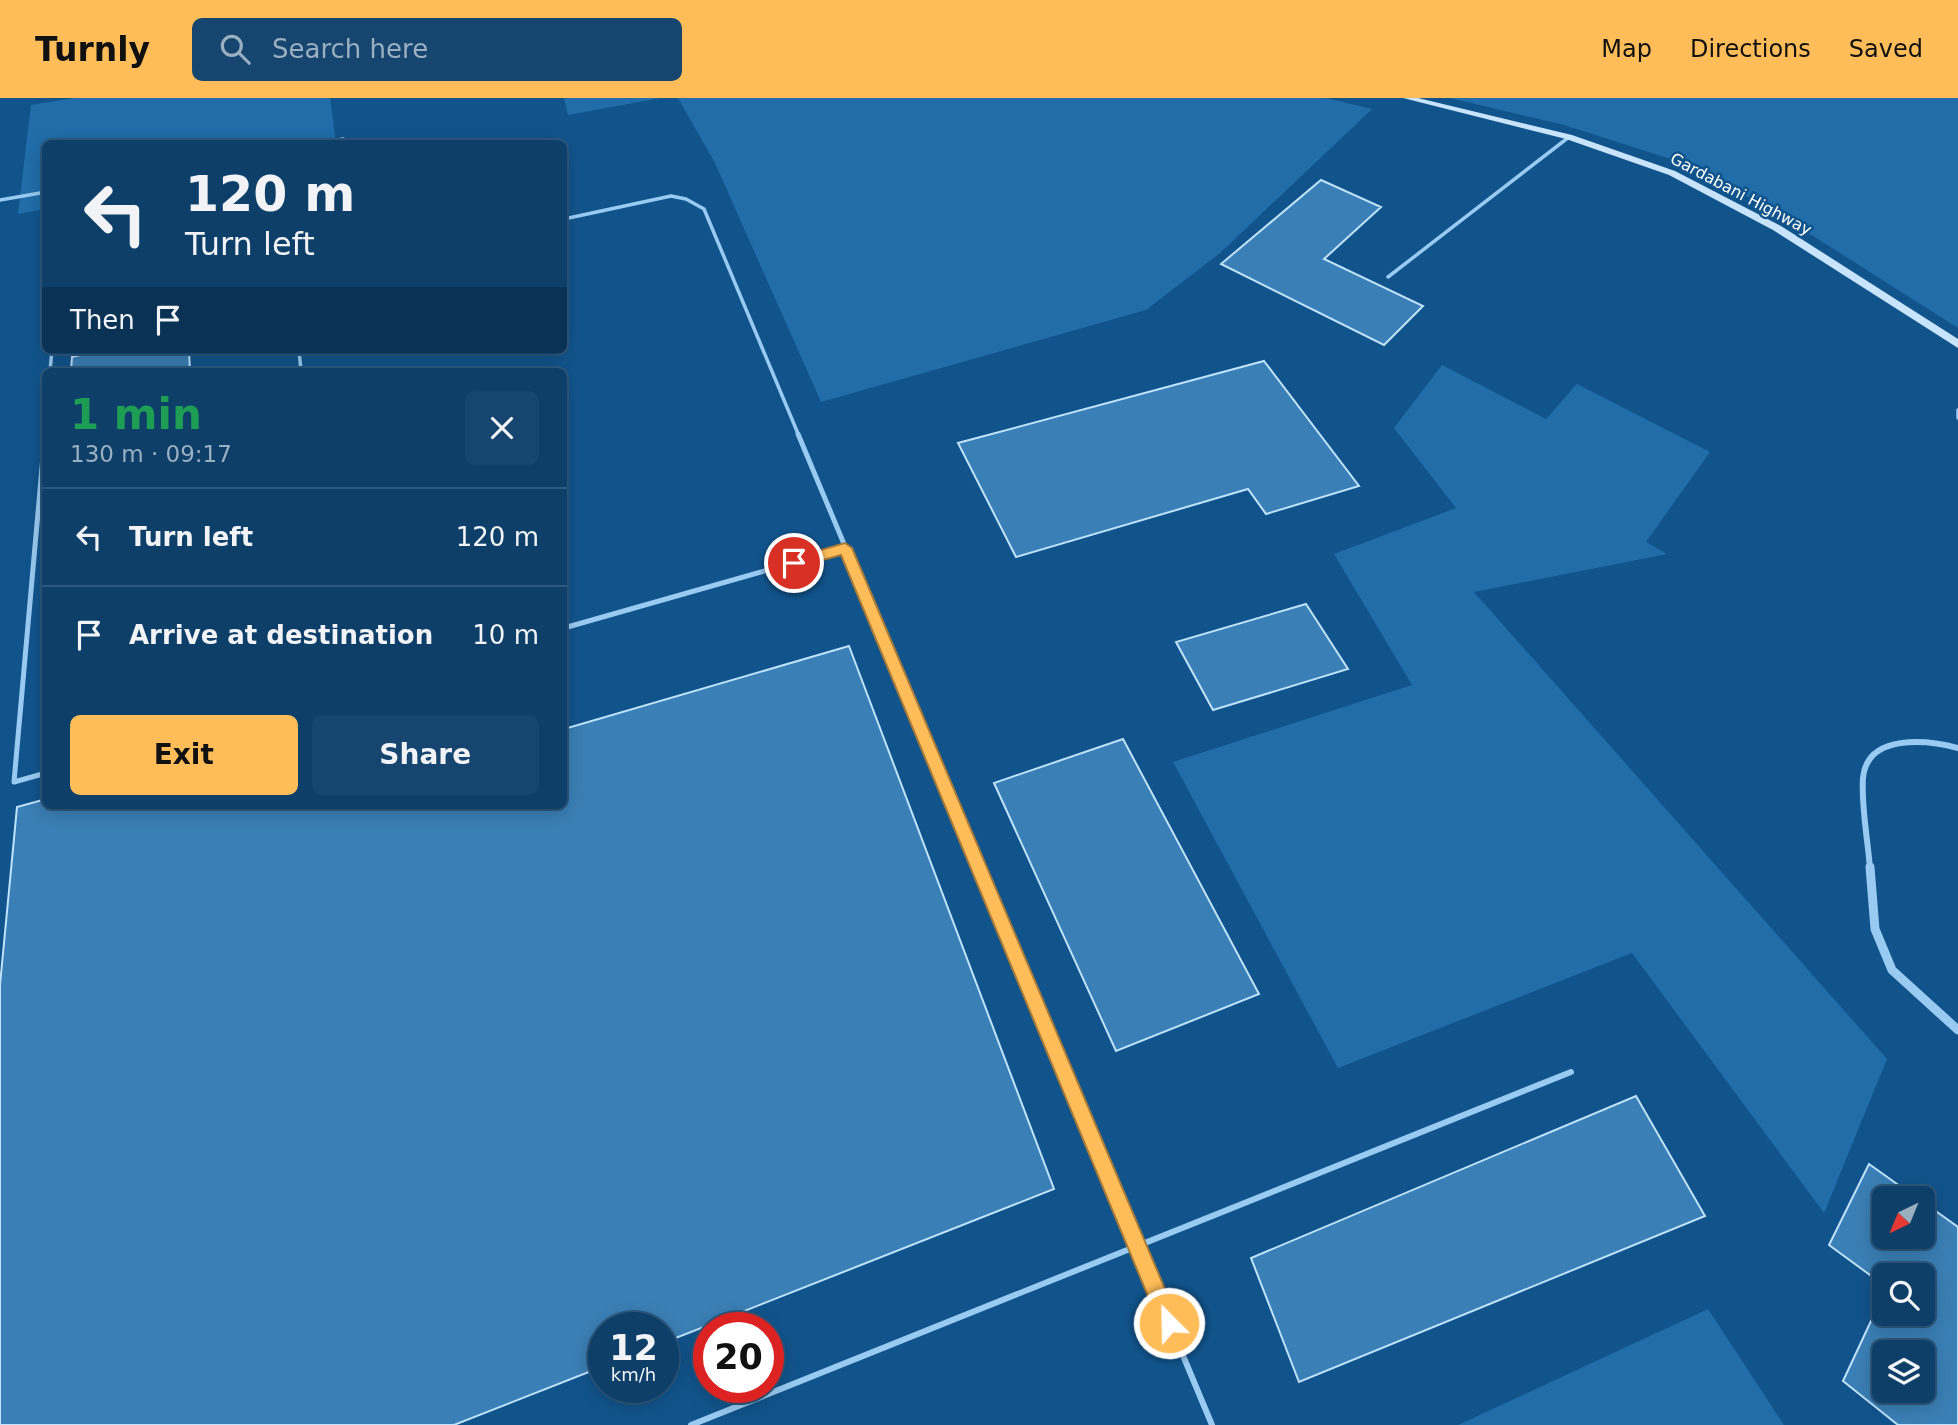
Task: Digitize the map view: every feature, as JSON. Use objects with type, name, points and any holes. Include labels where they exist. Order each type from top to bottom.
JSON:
[{"type":"main road","name":"Gardabani Highway","points":[[1407,98],[1569,137],[1672,173],[1777,228],[1958,344]]},
{"type":"street","points":[[1958,748],[1911,740],[1890,746],[1868,762],[1863,779],[1875,929],[1892,970],[1958,1030]]},
{"type":"lane","points":[[1388,277],[1569,137]]},
{"type":"lane","points":[[338,140],[343,139]]},
{"type":"lane","points":[[0,200],[42,193]]},
{"type":"lane","points":[[567,218],[671,196],[686,199],[704,209],[1212,1425]]},
{"type":"lane","points":[[1958,410],[1958,418]]},
{"type":"lane","points":[[42,466],[14,782],[42,775]]},
{"type":"lane","points":[[567,627],[845,548]]},
{"type":"lane","points":[[691,1425],[1571,1072]]},
{"type":"shaded area","points":[[74,98],[330,98],[336,140],[42,140],[42,210],[18,214],[31,105]]},
{"type":"shaded area","points":[[564,98],[661,98],[568,115]]},
{"type":"shaded area","points":[[678,98],[1326,98],[1372,109],[1220,253],[1146,310],[821,402],[715,163]]},
{"type":"shaded area","points":[[1450,98],[1958,98],[1958,328],[1769,208],[1683,163],[1564,125]]},
{"type":"shaded area","points":[[1442,365],[1546,419],[1577,384],[1710,452],[1646,542],[1667,554],[1474,592],[1887,1059],[1824,1213],[1632,953],[1338,1068],[1173,762],[1412,685],[1334,554],[1456,508],[1394,428]]},
{"type":"shaded area","points":[[1708,1309],[1784,1425],[1458,1425]]},
{"type":"building","points":[[1321,180],[1381,207],[1324,259],[1423,306],[1384,345],[1221,264]]},
{"type":"building","points":[[84,354],[189,354],[190,368],[71,368],[72,357]]},
{"type":"building","points":[[1264,361],[1359,486],[1266,514],[1248,489],[1016,557],[958,443]]},
{"type":"building","points":[[1306,604],[1348,669],[1213,710],[1176,642]]},
{"type":"building","points":[[849,646],[1054,1189],[742,1312],[693,1312],[693,1331],[679,1337],[679,1312],[588,1312],[588,1372],[454,1425],[0,1425],[0,985],[17,807],[42,800],[42,809],[567,809],[567,728]]},
{"type":"building","points":[[1123,739],[1259,994],[1116,1051],[994,783]]},
{"type":"building","points":[[1636,1096],[1705,1216],[1299,1382],[1251,1258]]},
{"type":"building","points":[[1869,1164],[1900,1186],[1872,1186],[1872,1250],[1936,1250],[1936,1211],[1958,1227],[1958,1425],[1898,1425],[1843,1381],[1872,1319],[1872,1326],[1935,1326],[1935,1263],[1872,1263],[1872,1276],[1829,1245]]},
{"type":"route","points":[[794,563],[845,548],[1169,1323]]}]
